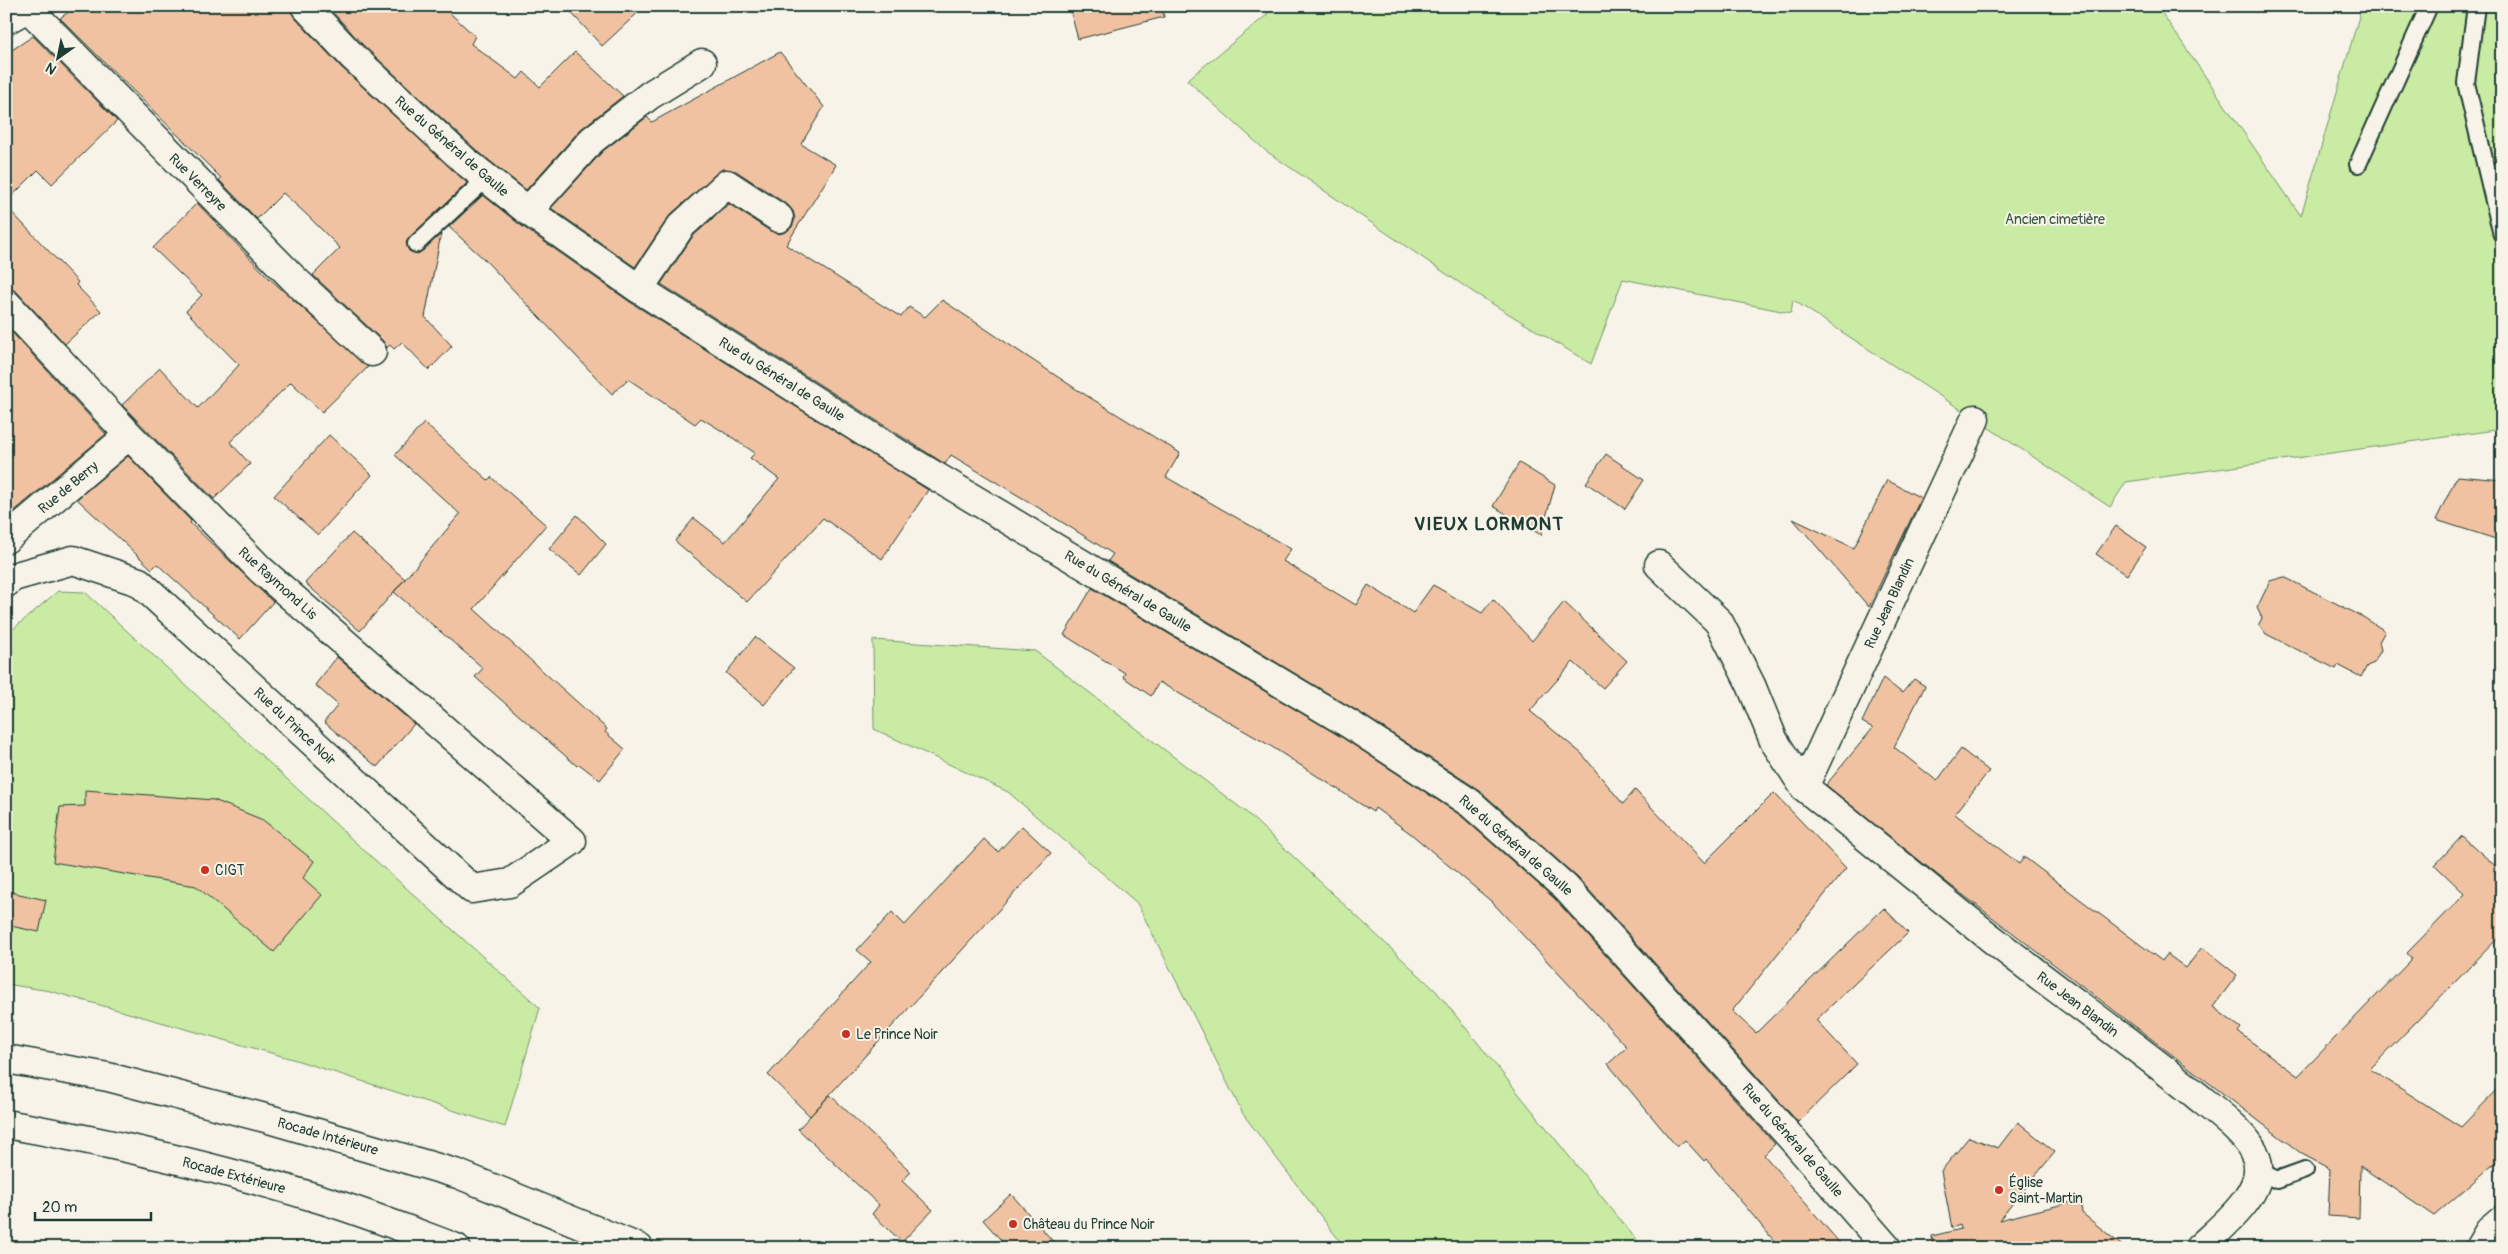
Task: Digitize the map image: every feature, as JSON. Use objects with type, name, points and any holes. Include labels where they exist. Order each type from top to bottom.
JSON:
[{"type":"main road","name":"Rue du Général de Gaulle","points":[[305,6],[352,56],[447,145],[528,211],[639,289],[902,456],[1351,725],[1470,803],[1566,888],[1793,1140],[1887,1248]]},
{"type":"main road","name":"Rue Verreyre","points":[[21,12],[294,279],[372,352]]},
{"type":"main road","points":[[528,211],[592,140],[650,95],[702,63]]},
{"type":"main road","points":[[639,289],[681,226],[727,184],[779,218]]},
{"type":"main road","name":"Rue Raymond Lis","points":[[6,303],[129,435],[261,570],[572,841]]},
{"type":"main road","name":"Rue Jean Blandin","points":[[1804,787],[1975,419]]},
{"type":"main road","name":"Rue de Berry","points":[[6,539],[129,435]]},
{"type":"main road","name":"Rue du Prince Noir","points":[[6,583],[13,577],[73,560],[139,582],[472,889],[510,883],[572,841]]},
{"type":"main road","name":"Rue Jean Blandin","points":[[1658,565],[1719,622],[1751,685],[1774,741],[1804,787],[1993,940],[2161,1066],[2214,1110],[2248,1142],[2256,1157],[2259,1171]]},
{"type":"main road","name":"Rocade Intérieure","points":[[6,1059],[108,1077],[269,1119],[458,1174],[639,1248]]},
{"type":"main road","name":"Rocade Extérieure","points":[[6,1124],[99,1141],[213,1169],[321,1199],[456,1248]]},
{"type":"main road","points":[[2199,1248],[2238,1211],[2250,1195],[2259,1171]]},
{"type":"main road","points":[[2479,1248],[2489,1231],[2502,1220]]},
{"type":"lane","points":[[2358,164],[2429,6]]},
{"type":"lane","points":[[2476,6],[2466,84],[2502,235]]},
{"type":"lane","points":[[416,244],[487,178]]},
{"type":"lane","points":[[2259,1171],[2277,1180],[2305,1170]]},
{"type":"green space","name":"Ancien cimetière","points":[[1259,6],[2157,6],[2301,216],[2362,6],[2502,6],[2502,429],[2126,482],[2110,507],[1793,300],[1791,313],[1623,279],[1591,364],[1473,292],[1266,151],[1187,80],[1268,14]]},
{"type":"green space","points":[[58,591],[85,592],[356,843],[540,1008],[505,1127],[296,1060],[50,991],[6,984],[6,635]]},
{"type":"green space","points":[[873,640],[1035,651],[1246,812],[1436,991],[1643,1248],[1345,1248],[1243,1114],[1137,903],[1008,792],[874,729]]},
{"type":"green space","points":[[6,1240],[66,1248],[6,1248]]},
{"type":"building","points":[[77,6],[290,6],[294,17],[341,67],[467,183],[406,242],[409,251],[418,254],[441,234],[425,317],[452,346],[429,370],[402,342],[394,349],[390,345],[387,348],[383,341],[313,275],[340,248],[283,193],[257,219],[219,180],[221,178],[60,18]]},
{"type":"building","points":[[327,6],[442,6],[475,36],[471,44],[518,79],[524,72],[540,87],[575,52],[623,96],[581,129],[526,190],[475,149],[363,45]]},
{"type":"building","points":[[565,6],[645,6],[602,46]]},
{"type":"building","points":[[1069,6],[1163,6],[1164,17],[1078,39]]},
{"type":"building","points":[[33,36],[117,121],[52,184],[38,170],[6,202],[6,54]]},
{"type":"building","points":[[780,52],[824,107],[801,144],[836,165],[786,245],[901,317],[909,307],[925,317],[942,300],[1076,389],[1180,453],[1166,477],[1291,549],[1283,561],[1356,605],[1368,585],[1413,613],[1433,585],[1482,613],[1493,599],[1532,641],[1564,602],[1627,661],[1603,688],[1573,662],[1530,711],[1582,754],[1623,804],[1635,790],[1704,863],[1774,793],[1846,868],[1732,1011],[1756,1033],[1884,908],[1908,933],[1816,1020],[1857,1064],[1798,1122],[1578,878],[1479,790],[1359,712],[1108,561],[1113,554],[1049,514],[951,455],[945,464],[661,284],[693,236],[729,204],[770,231],[779,234],[786,232],[792,227],[795,219],[793,211],[788,205],[736,171],[722,169],[670,215],[635,267],[551,208],[603,151],[647,117],[652,122]]},
{"type":"building","points":[[483,195],[519,224],[630,302],[928,490],[882,559],[823,518],[747,602],[675,541],[694,518],[725,542],[779,479],[750,458],[755,453],[727,434],[701,418],[695,424],[628,379],[612,394],[485,260],[449,227]]},
{"type":"building","points":[[197,203],[269,278],[368,367],[322,412],[291,382],[230,442],[250,464],[214,499],[122,405],[160,368],[198,408],[239,365],[186,311],[202,295],[153,248]]},
{"type":"building","points":[[6,206],[78,282],[76,285],[101,311],[65,344],[17,292],[6,288]]},
{"type":"building","points":[[6,326],[106,434],[6,518]]},
{"type":"building","points":[[424,423],[488,480],[491,477],[546,525],[474,609],[607,729],[605,732],[625,749],[600,780],[579,764],[577,766],[475,677],[483,668],[394,592],[460,514],[395,455]]},
{"type":"building","points":[[329,435],[372,475],[318,535],[274,496]]},
{"type":"building","points":[[1606,454],[1644,480],[1625,509],[1586,483]]},
{"type":"building","points":[[128,456],[191,521],[190,523],[273,602],[240,639],[157,564],[152,569],[77,499]]},
{"type":"building","points":[[1519,463],[1555,485],[1541,535],[1493,506]]},
{"type":"building","points":[[2457,476],[2502,480],[2502,541],[2436,520]]},
{"type":"building","points":[[1887,480],[1921,498],[1869,607],[1793,519],[1854,548]]},
{"type":"building","points":[[577,515],[606,544],[581,575],[549,549]]},
{"type":"building","points":[[2116,526],[2146,547],[2127,575],[2096,554]]},
{"type":"building","points":[[352,533],[405,579],[360,631],[305,583]]},
{"type":"building","points":[[2284,577],[2363,617],[2385,631],[2379,642],[2381,650],[2374,663],[2367,666],[2361,677],[2338,665],[2336,669],[2266,634],[2259,624],[2262,618],[2257,608],[2270,581]]},
{"type":"building","points":[[1092,588],[1343,738],[1460,815],[1555,899],[1775,1144],[1764,1155],[1844,1248],[1780,1248],[1706,1159],[1704,1161],[1685,1140],[1677,1147],[1608,1064],[1627,1047],[1492,902],[1410,833],[1375,808],[1373,812],[1269,745],[1159,682],[1151,696],[1123,677],[1125,673],[1064,635]]},
{"type":"building","points":[[755,637],[794,668],[764,705],[726,673]]},
{"type":"building","points":[[337,657],[414,724],[377,767],[324,722],[338,705],[315,685]]},
{"type":"building","points":[[1883,678],[1902,693],[1914,679],[1925,686],[1894,747],[1937,781],[1961,749],[1989,771],[1955,814],[2019,864],[2024,857],[2162,961],[2167,954],[2186,968],[2202,947],[2237,975],[2213,1007],[2241,1028],[2238,1032],[2298,1076],[2412,959],[2407,953],[2465,894],[2435,865],[2462,836],[2502,872],[2502,934],[2370,1069],[2461,1127],[2502,1085],[2502,1157],[2434,1216],[2360,1166],[2359,1218],[2328,1216],[2330,1169],[2302,1154],[1950,885],[1826,785],[1873,728],[1862,722]]},
{"type":"building","name":"CIGT","points":[[85,790],[214,800],[263,820],[314,861],[303,878],[322,895],[274,952],[196,886],[53,862],[60,807],[85,806]]},
{"type":"building","name":"Le Prince Noir","points":[[1022,826],[1051,853],[810,1116],[768,1075],[871,962],[857,950],[892,912],[905,925],[984,839],[998,852]]},
{"type":"building","points":[[6,891],[46,900],[39,932],[6,925]]},
{"type":"building","points":[[830,1095],[911,1172],[902,1181],[933,1210],[902,1242],[872,1214],[879,1205],[798,1129]]},
{"type":"building","name":"Église Saint-Martin","points":[[2018,1122],[2055,1152],[1999,1220],[2080,1200],[2082,1213],[2125,1248],[1933,1248],[1932,1236],[1961,1229],[1960,1225],[1952,1228],[1941,1171],[1969,1137],[1998,1148]]},
{"type":"building","name":"Château du Prince Noir","points":[[1011,1194],[1059,1248],[1008,1248],[983,1220]]},
{"type":"place","name":"CIGT","points":[[205,870]]},
{"type":"place","name":"Le Prince Noir","points":[[846,1034]]},
{"type":"place","name":"Église Saint-Martin","points":[[1999,1190]]},
{"type":"place","name":"Château du Prince Noir","points":[[1013,1224]]},
{"type":"district","name":"VIEUX LORMONT","points":[[1489,523]]}]
